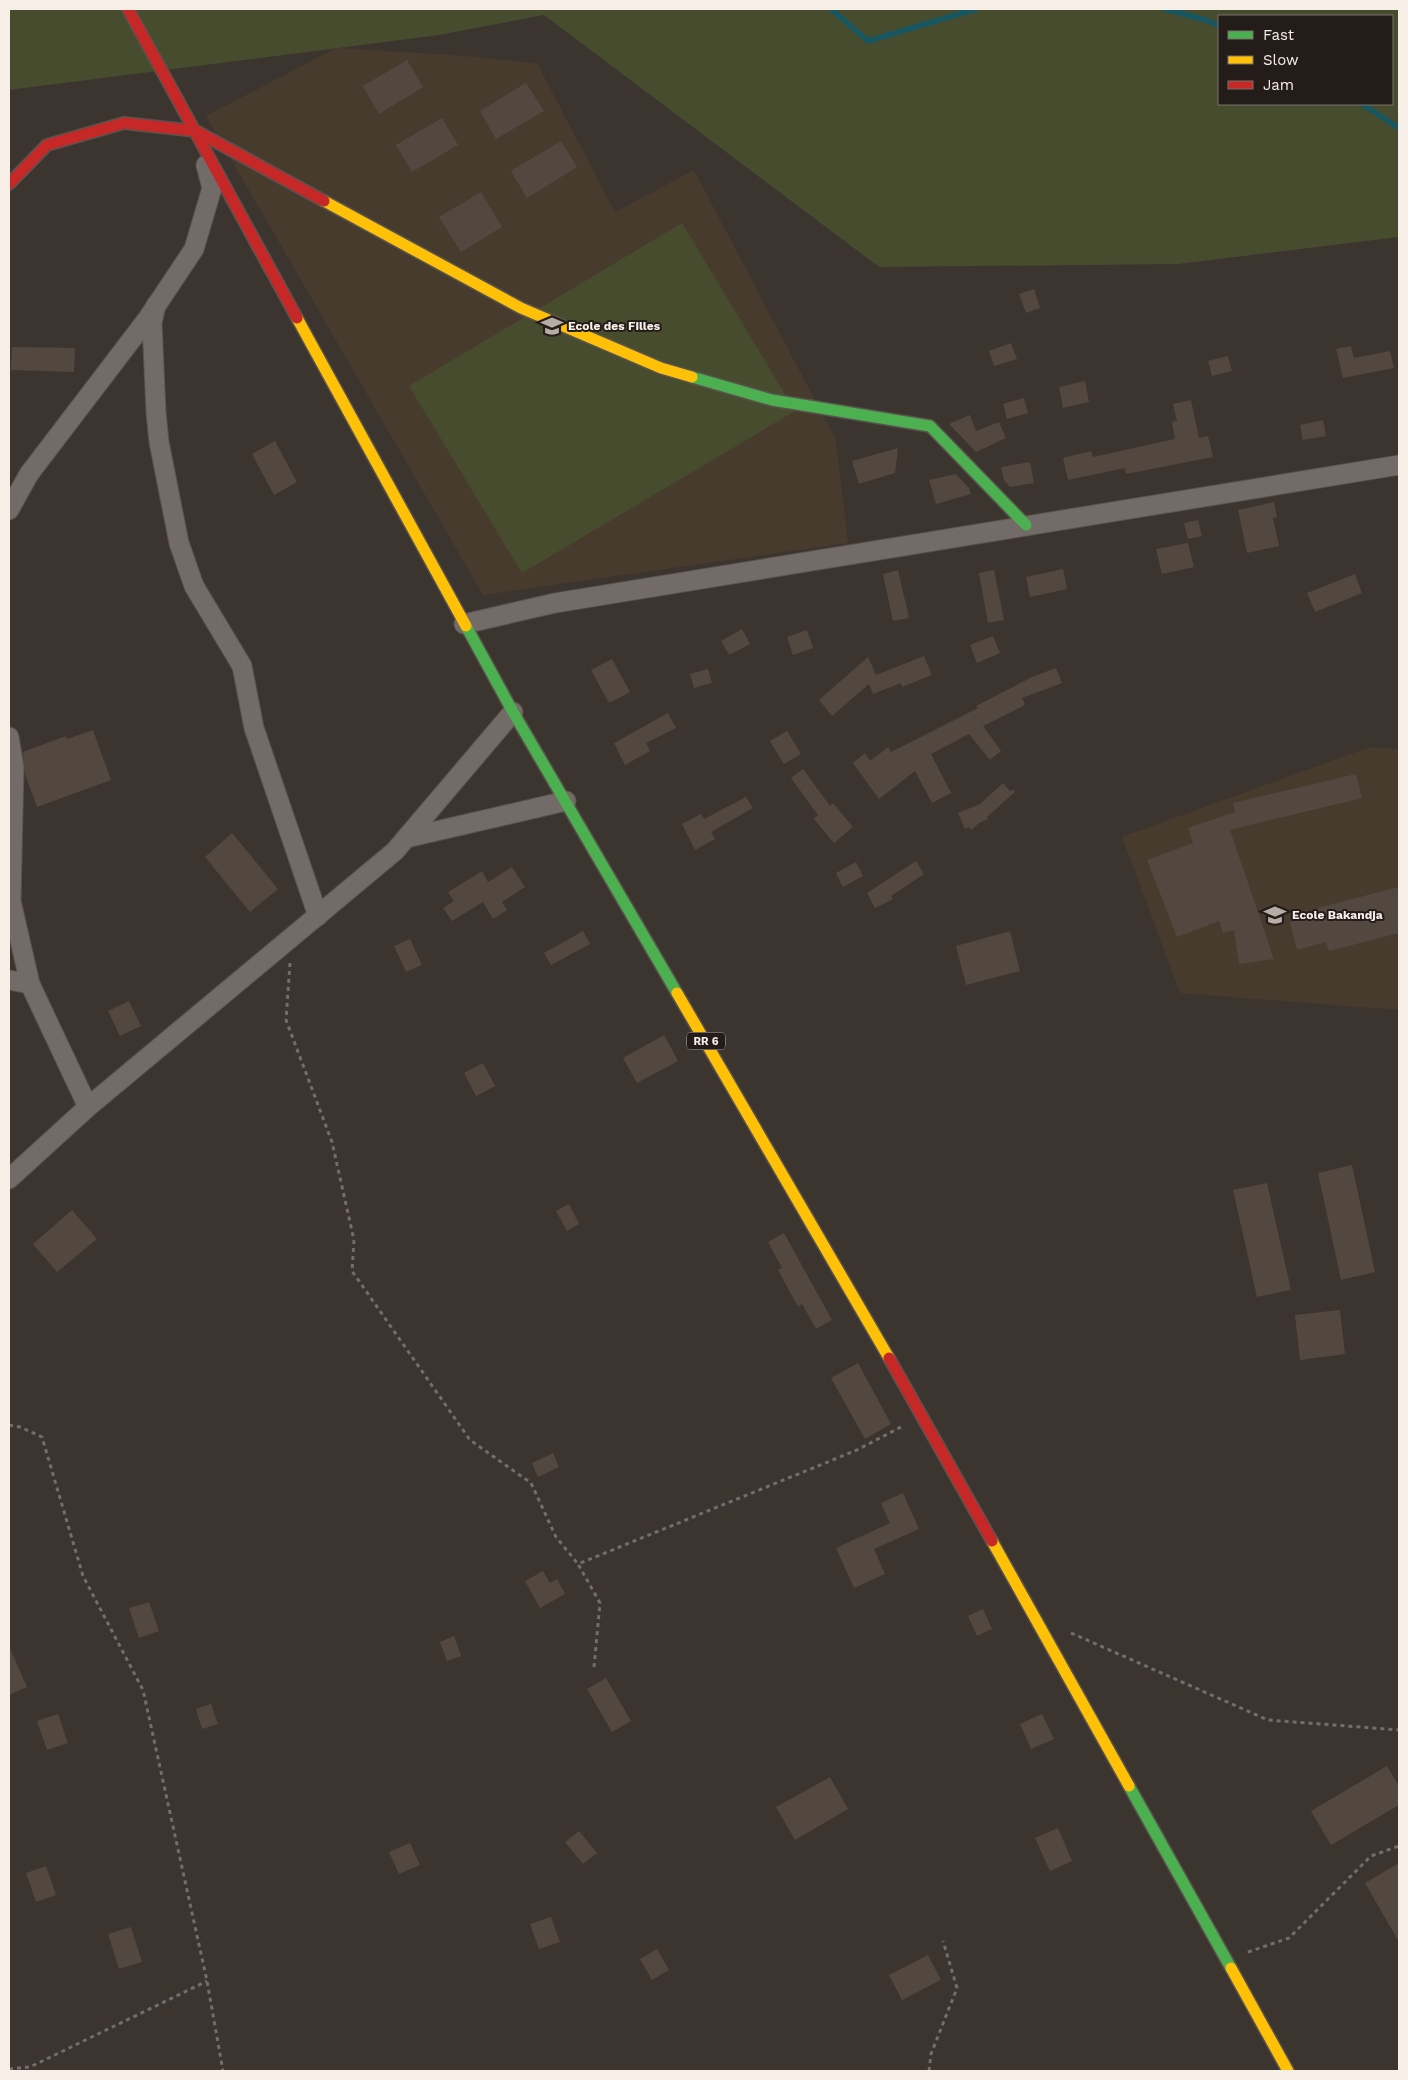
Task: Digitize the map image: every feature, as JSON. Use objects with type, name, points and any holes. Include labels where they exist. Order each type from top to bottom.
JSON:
[{"type":"main road","name":"RR 6","points":[[128,9],[513,712],[923,1416],[1288,2071]]},
{"type":"main road","points":[[9,184],[47,145],[124,123],[196,131],[521,308],[661,368],[772,400],[930,426],[1026,525]]},
{"type":"street","points":[[9,510],[30,474],[156,306],[194,249],[212,188],[196,131]]},
{"type":"street","points":[[156,306],[152,323],[156,412],[159,442],[179,542],[194,586],[242,666],[254,728],[318,916]]},
{"type":"street","points":[[464,624],[555,604],[1399,465]]},
{"type":"street","points":[[9,1179],[88,1107],[395,851],[513,712]]},
{"type":"street","points":[[9,737],[14,767],[12,901],[30,984],[88,1107]]},
{"type":"street","points":[[406,838],[566,801]]},
{"type":"street","points":[[9,980],[30,984]]},
{"type":"path","points":[[292,938],[286,1020],[332,1142],[354,1240],[352,1270],[470,1440],[531,1483],[556,1538],[578,1564],[600,1603],[594,1667]]},
{"type":"path","points":[[578,1564],[857,1450],[923,1416]]},
{"type":"path","points":[[9,1425],[20,1427],[42,1437],[83,1576],[143,1690],[207,1981],[223,2071]]},
{"type":"path","points":[[1035,1618],[1268,1720],[1399,1730]]},
{"type":"path","points":[[1226,1960],[1289,1938],[1371,1856],[1399,1846]]},
{"type":"path","points":[[929,2071],[931,2054],[957,1988],[943,1941]]},
{"type":"path","points":[[9,2069],[30,2067],[207,1981]]},
{"type":"shaded area","name":"Ecole des Filles","points":[[336,48],[454,55],[537,63],[615,212],[694,170],[836,440],[848,543],[483,595],[206,116]]},
{"type":"shaded area","name":"Ecole Bakandja","points":[[1370,747],[1399,749],[1399,1010],[1180,993],[1122,837]]},
{"type":"green space","points":[[9,9],[1399,9],[1399,237],[1178,264],[879,267],[544,15],[439,35],[9,90]]},
{"type":"green space","points":[[682,223],[795,411],[522,573],[409,386]]},
{"type":"building","points":[[407,60],[423,87],[379,114],[363,86]]},
{"type":"building","points":[[526,83],[544,111],[496,139],[480,111]]},
{"type":"building","points":[[442,118],[458,145],[412,172],[396,145]]},
{"type":"building","points":[[561,141],[577,167],[527,198],[511,171]]},
{"type":"building","points":[[481,192],[502,227],[461,252],[439,217]]},
{"type":"building","points":[[1034,289],[1040,308],[1026,313],[1019,294]]},
{"type":"building","points":[[1011,343],[1017,359],[994,366],[989,351]]},
{"type":"building","points":[[1351,346],[1354,358],[1390,351],[1394,368],[1343,378],[1336,349]]},
{"type":"building","points":[[12,347],[75,348],[74,372],[11,370]]},
{"type":"building","points":[[1228,356],[1232,371],[1212,376],[1208,361]]},
{"type":"building","points":[[1085,381],[1089,402],[1063,408],[1059,387]]},
{"type":"building","points":[[1024,398],[1028,413],[1007,419],[1003,404]]},
{"type":"building","points":[[1191,400],[1199,438],[1208,436],[1213,457],[1126,474],[1125,468],[1068,480],[1063,458],[1091,451],[1093,457],[1175,439],[1172,422],[1177,421],[1173,404]]},
{"type":"building","points":[[970,415],[976,431],[999,422],[1006,438],[976,452],[949,424]]},
{"type":"building","points":[[1323,420],[1326,436],[1303,440],[1300,425]]},
{"type":"building","points":[[275,441],[297,482],[274,495],[252,454]]},
{"type":"building","points":[[898,448],[895,473],[859,484],[852,461]]},
{"type":"building","points":[[1030,462],[1034,483],[1010,487],[1004,480],[1001,467]]},
{"type":"building","points":[[956,474],[969,488],[971,494],[936,504],[929,480]]},
{"type":"building","points":[[1274,502],[1277,517],[1273,518],[1279,546],[1247,553],[1238,510]]},
{"type":"building","points":[[1198,520],[1202,536],[1188,539],[1184,523]]},
{"type":"building","points":[[1188,543],[1194,567],[1162,574],[1156,549]]},
{"type":"building","points":[[1063,569],[1067,589],[1030,597],[1026,577]]},
{"type":"building","points":[[898,570],[909,618],[893,621],[883,574]]},
{"type":"building","points":[[994,570],[1004,620],[988,623],[979,573]]},
{"type":"building","points":[[1355,574],[1362,593],[1315,612],[1307,593]]},
{"type":"building","points":[[742,629],[750,644],[729,655],[721,641]]},
{"type":"building","points":[[807,630],[813,648],[793,655],[787,637]]},
{"type":"building","points":[[993,636],[1000,653],[977,663],[970,645]]},
{"type":"building","points":[[924,656],[932,675],[902,687],[901,683],[873,694],[869,684],[832,716],[819,700],[868,657],[876,675]]},
{"type":"building","points":[[612,659],[630,692],[609,703],[591,670]]},
{"type":"building","points":[[1056,668],[1062,683],[1022,698],[1025,705],[983,726],[1001,751],[990,760],[969,734],[931,754],[951,793],[932,803],[915,771],[879,799],[853,763],[865,753],[870,761],[888,747],[891,752],[978,708],[976,706],[1032,677]]},
{"type":"building","points":[[708,669],[712,683],[694,688],[690,674]]},
{"type":"building","points":[[668,713],[676,728],[646,743],[650,751],[625,765],[614,743]]},
{"type":"building","points":[[93,730],[111,780],[37,807],[25,774],[23,752],[66,736],[67,739]]},
{"type":"building","points":[[787,731],[801,754],[784,764],[770,741]]},
{"type":"building","points":[[803,769],[830,806],[833,803],[853,827],[834,843],[814,819],[818,815],[791,778]]},
{"type":"building","points":[[1356,774],[1362,798],[1230,830],[1274,959],[1239,964],[1234,930],[1223,933],[1219,921],[1177,937],[1147,860],[1193,843],[1188,828],[1235,812],[1233,803]]},
{"type":"building","points":[[1003,783],[1010,791],[1013,790],[1015,792],[987,817],[988,819],[979,823],[971,830],[969,827],[965,829],[958,813],[980,804]]},
{"type":"building","points":[[746,797],[753,808],[711,832],[715,839],[695,850],[682,824],[701,814],[704,819]]},
{"type":"building","points":[[232,833],[278,889],[250,912],[205,857]]},
{"type":"building","points":[[916,861],[924,874],[891,896],[893,899],[875,908],[867,893]]},
{"type":"building","points":[[856,862],[863,876],[843,887],[836,873]]},
{"type":"building","points":[[512,867],[525,887],[502,902],[507,910],[493,919],[483,902],[452,921],[443,908],[454,901],[448,892],[482,871],[488,882]]},
{"type":"building","points":[[1399,887],[1399,933],[1329,951],[1326,942],[1297,950],[1290,922],[1319,915],[1317,908]]},
{"type":"building","points":[[583,931],[590,944],[551,965],[544,953]]},
{"type":"building","points":[[1010,931],[1020,971],[966,985],[956,946]]},
{"type":"building","points":[[410,939],[422,965],[406,972],[394,946]]},
{"type":"building","points":[[129,1001],[141,1026],[120,1036],[108,1011]]},
{"type":"building","points":[[664,1035],[678,1061],[637,1083],[623,1058]]},
{"type":"building","points":[[483,1063],[495,1086],[476,1096],[464,1073]]},
{"type":"building","points":[[1352,1165],[1375,1272],[1341,1280],[1318,1173]]},
{"type":"building","points":[[1267,1183],[1291,1290],[1257,1297],[1233,1190]]},
{"type":"building","points":[[569,1204],[579,1224],[567,1231],[556,1211]]},
{"type":"building","points":[[72,1210],[97,1239],[57,1272],[33,1244]]},
{"type":"building","points":[[784,1233],[832,1320],[816,1329],[802,1304],[798,1307],[778,1270],[782,1268],[768,1242]]},
{"type":"building","points":[[1340,1310],[1345,1354],[1300,1360],[1295,1315]]},
{"type":"building","points":[[858,1363],[891,1424],[865,1439],[831,1378]]},
{"type":"building","points":[[553,1453],[559,1467],[538,1477],[532,1463]]},
{"type":"building","points":[[903,1493],[919,1529],[874,1549],[885,1574],[854,1588],[836,1548],[890,1523],[881,1503]]},
{"type":"building","points":[[543,1571],[550,1583],[557,1579],[565,1594],[540,1608],[525,1581]]},
{"type":"building","points":[[149,1602],[159,1631],[139,1638],[129,1608]]},
{"type":"building","points":[[983,1609],[992,1629],[977,1636],[968,1616]]},
{"type":"building","points":[[454,1636],[461,1656],[447,1661],[440,1642]]},
{"type":"building","points":[[9,1646],[27,1687],[9,1695]]},
{"type":"building","points":[[606,1678],[631,1721],[612,1732],[587,1689]]},
{"type":"building","points":[[211,1704],[218,1724],[202,1729],[196,1709]]},
{"type":"building","points":[[58,1714],[68,1743],[47,1750],[37,1721]]},
{"type":"building","points":[[1042,1714],[1054,1739],[1031,1749],[1020,1724]]},
{"type":"building","points":[[1387,1766],[1399,1786],[1399,1805],[1331,1845],[1311,1811]]},
{"type":"building","points":[[830,1777],[848,1809],[795,1840],[776,1807]]},
{"type":"building","points":[[1058,1828],[1072,1861],[1050,1871],[1035,1838]]},
{"type":"building","points":[[579,1831],[597,1853],[583,1864],[565,1842]]},
{"type":"building","points":[[410,1843],[420,1865],[399,1874],[389,1852]]},
{"type":"building","points":[[1399,1863],[1399,1942],[1365,1883]]},
{"type":"building","points":[[46,1866],[56,1895],[36,1902],[26,1873]]},
{"type":"building","points":[[551,1917],[560,1942],[539,1949],[530,1924]]},
{"type":"building","points":[[131,1927],[142,1962],[119,1969],[108,1934]]},
{"type":"building","points":[[657,1949],[669,1970],[652,1980],[640,1959]]},
{"type":"building","points":[[928,1955],[941,1980],[902,2000],[889,1975]]},
{"type":"waterway","points":[[831,9],[868,41],[976,9]]},
{"type":"waterway","points":[[1165,9],[1206,20],[1218,26]]},
{"type":"waterway","points":[[1364,105],[1399,128]]},
{"type":"traffic: fast","points":[[692,377],[772,400],[930,426],[1026,525]]},
{"type":"traffic: fast","points":[[466,626],[513,712],[677,993]]},
{"type":"traffic: fast","points":[[1129,1786],[1231,1968]]},
{"type":"traffic: slow","points":[[324,201],[521,308],[661,368],[692,377]]},
{"type":"traffic: slow","points":[[297,318],[466,626]]},
{"type":"traffic: slow","points":[[677,993],[889,1358]]},
{"type":"traffic: slow","points":[[992,1541],[1129,1786]]},
{"type":"traffic: slow","points":[[1231,1968],[1288,2071]]},
{"type":"traffic: jam","points":[[128,9],[297,318]]},
{"type":"traffic: jam","points":[[9,184],[47,145],[124,123],[196,131],[324,201]]},
{"type":"traffic: jam","points":[[889,1358],[992,1541]]},
{"type":"place","name":"Ecole des Filles","points":[[552,326]]},
{"type":"place","name":"Ecole Bakandja","points":[[1275,915]]}]
